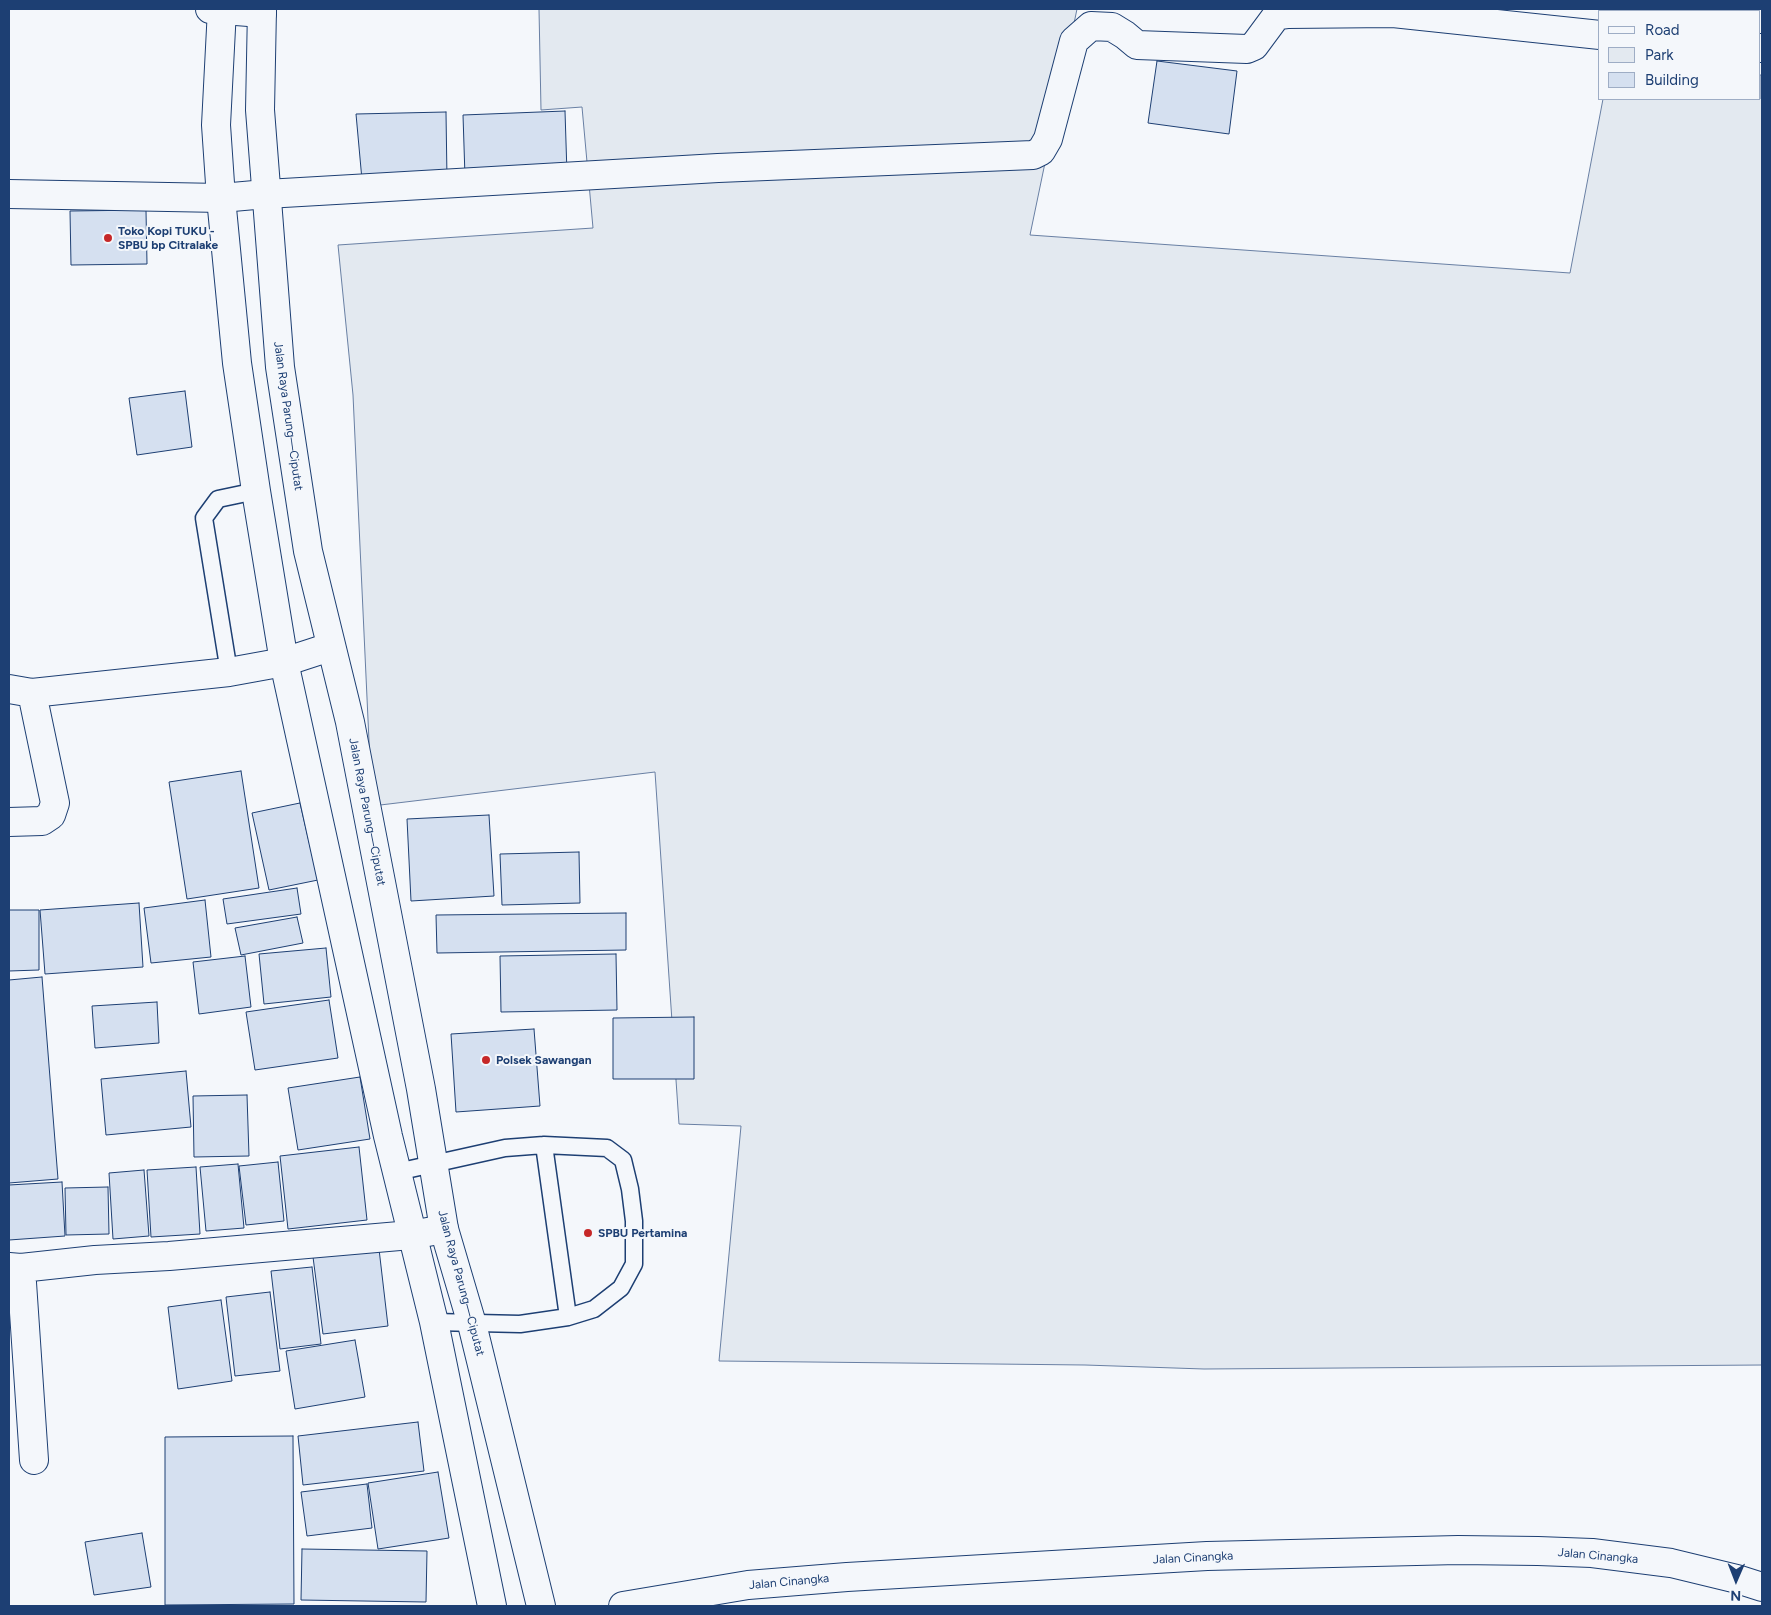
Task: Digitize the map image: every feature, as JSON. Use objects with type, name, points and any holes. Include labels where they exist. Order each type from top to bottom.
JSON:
[{"type":"main road","points":[[210,9],[262,11]]},
{"type":"main road","points":[[222,9],[216,126],[221,198],[237,363],[284,662],[411,1235],[434,1322],[492,1606]]},
{"type":"main road","name":"Jalan Raya Parung—Ciputat","points":[[262,11],[260,110],[280,367],[308,551],[330,647],[350,722],[434,1164],[444,1229],[472,1324],[541,1606]]},
{"type":"main road","points":[[9,194],[221,198],[708,169],[1033,155],[1040,152],[1048,139],[1074,40],[1092,26],[1112,26],[1137,45],[1247,49],[1254,46],[1274,19],[1287,14],[1394,13],[1598,35]]},
{"type":"main road","points":[[9,822],[42,821],[50,815],[55,803],[20,691],[229,672],[284,662],[330,647]]},
{"type":"main road","points":[[34,1460],[15,1268],[411,1235],[444,1229]]},
{"type":"main road","name":"Jalan Cinangka","points":[[623,1606],[748,1585],[847,1577],[1207,1556],[1458,1550],[1592,1553],[1671,1563],[1762,1587]]},
{"type":"lane","points":[[229,672],[204,518],[218,499],[256,490]]},
{"type":"lane","points":[[544,1144],[568,1317]]},
{"type":"lane","points":[[397,1172],[505,1148],[544,1144],[607,1148],[623,1160],[630,1189],[634,1221],[634,1264],[621,1288],[594,1309],[568,1317],[520,1324],[434,1322]]},
{"type":"green space","points":[[539,9],[1077,9],[1030,235],[1570,273],[1603,100],[1761,100],[1762,75],[1762,1365],[1204,1369],[1085,1365],[719,1361],[741,1126],[679,1124],[655,772],[372,806],[353,395],[338,245],[593,228],[582,107],[541,110]]},
{"type":"building","points":[[1157,61],[1237,71],[1229,134],[1148,123]]},
{"type":"building","points":[[565,111],[567,174],[465,177],[463,115]]},
{"type":"building","points":[[446,112],[447,179],[362,180],[356,114]]},
{"type":"building","name":"Toko Kopi TUKU - SPBU bp Citralake","points":[[146,210],[147,264],[71,265],[70,211]]},
{"type":"building","points":[[185,391],[192,447],[137,455],[129,398]]},
{"type":"building","points":[[241,771],[259,888],[187,899],[169,782]]},
{"type":"building","points":[[300,803],[318,880],[269,890],[252,813]]},
{"type":"building","points":[[489,815],[494,896],[411,901],[407,819]]},
{"type":"building","points":[[579,852],[580,903],[502,905],[500,854]]},
{"type":"building","points":[[297,888],[301,914],[227,924],[223,899]]},
{"type":"building","points":[[205,900],[211,957],[151,963],[144,908]]},
{"type":"building","points":[[139,903],[143,967],[45,974],[40,910]]},
{"type":"building","points":[[9,910],[39,910],[39,970],[9,971]]},
{"type":"building","points":[[626,913],[626,950],[437,953],[436,915]]},
{"type":"building","points":[[297,917],[303,943],[241,955],[235,928]]},
{"type":"building","points":[[326,948],[331,997],[264,1004],[259,954]]},
{"type":"building","points":[[616,954],[617,1010],[501,1012],[500,956]]},
{"type":"building","points":[[245,956],[251,1007],[199,1014],[193,962]]},
{"type":"building","points":[[42,977],[58,1179],[9,1183],[9,980]]},
{"type":"building","points":[[329,1000],[338,1058],[255,1070],[246,1012]]},
{"type":"building","points":[[157,1002],[159,1043],[95,1048],[92,1006]]},
{"type":"building","points":[[694,1017],[694,1079],[613,1079],[613,1018]]},
{"type":"building","points":[[534,1029],[540,1106],[456,1112],[451,1034]]},
{"type":"building","points":[[186,1071],[191,1127],[106,1135],[101,1079]]},
{"type":"building","points":[[360,1077],[370,1139],[298,1150],[288,1088]]},
{"type":"building","points":[[247,1095],[249,1156],[194,1157],[193,1096]]},
{"type":"building","points":[[359,1147],[367,1220],[288,1229],[280,1156]]},
{"type":"building","points":[[278,1162],[284,1221],[246,1225],[239,1166]]},
{"type":"building","points":[[238,1164],[244,1228],[206,1231],[200,1167]]},
{"type":"building","points":[[196,1167],[200,1234],[151,1237],[147,1170]]},
{"type":"building","points":[[144,1170],[149,1236],[113,1239],[109,1173]]},
{"type":"building","points":[[62,1182],[65,1236],[9,1240],[9,1185]]},
{"type":"building","points":[[108,1187],[109,1234],[66,1235],[65,1188]]},
{"type":"building","points":[[379,1249],[388,1326],[323,1334],[313,1257]]},
{"type":"building","points":[[312,1267],[321,1344],[280,1349],[271,1271]]},
{"type":"building","points":[[270,1292],[280,1371],[235,1376],[226,1297]]},
{"type":"building","points":[[221,1300],[232,1381],[178,1389],[168,1307]]},
{"type":"building","points":[[355,1340],[365,1397],[295,1409],[286,1351]]},
{"type":"building","points":[[418,1422],[424,1471],[303,1485],[298,1436]]},
{"type":"building","points":[[293,1436],[294,1604],[165,1605],[165,1437]]},
{"type":"building","points":[[438,1472],[449,1538],[378,1549],[368,1483]]},
{"type":"building","points":[[367,1484],[372,1528],[307,1536],[301,1492]]},
{"type":"building","points":[[142,1533],[151,1587],[94,1595],[85,1542]]},
{"type":"building","points":[[302,1549],[427,1551],[426,1602],[301,1600]]},
{"type":"place","name":"Toko Kopi TUKU - SPBU bp Citralake","points":[[108,238]]},
{"type":"place","name":"Polsek Sawangan","points":[[486,1060]]},
{"type":"place","name":"SPBU Pertamina","points":[[588,1233]]}]
